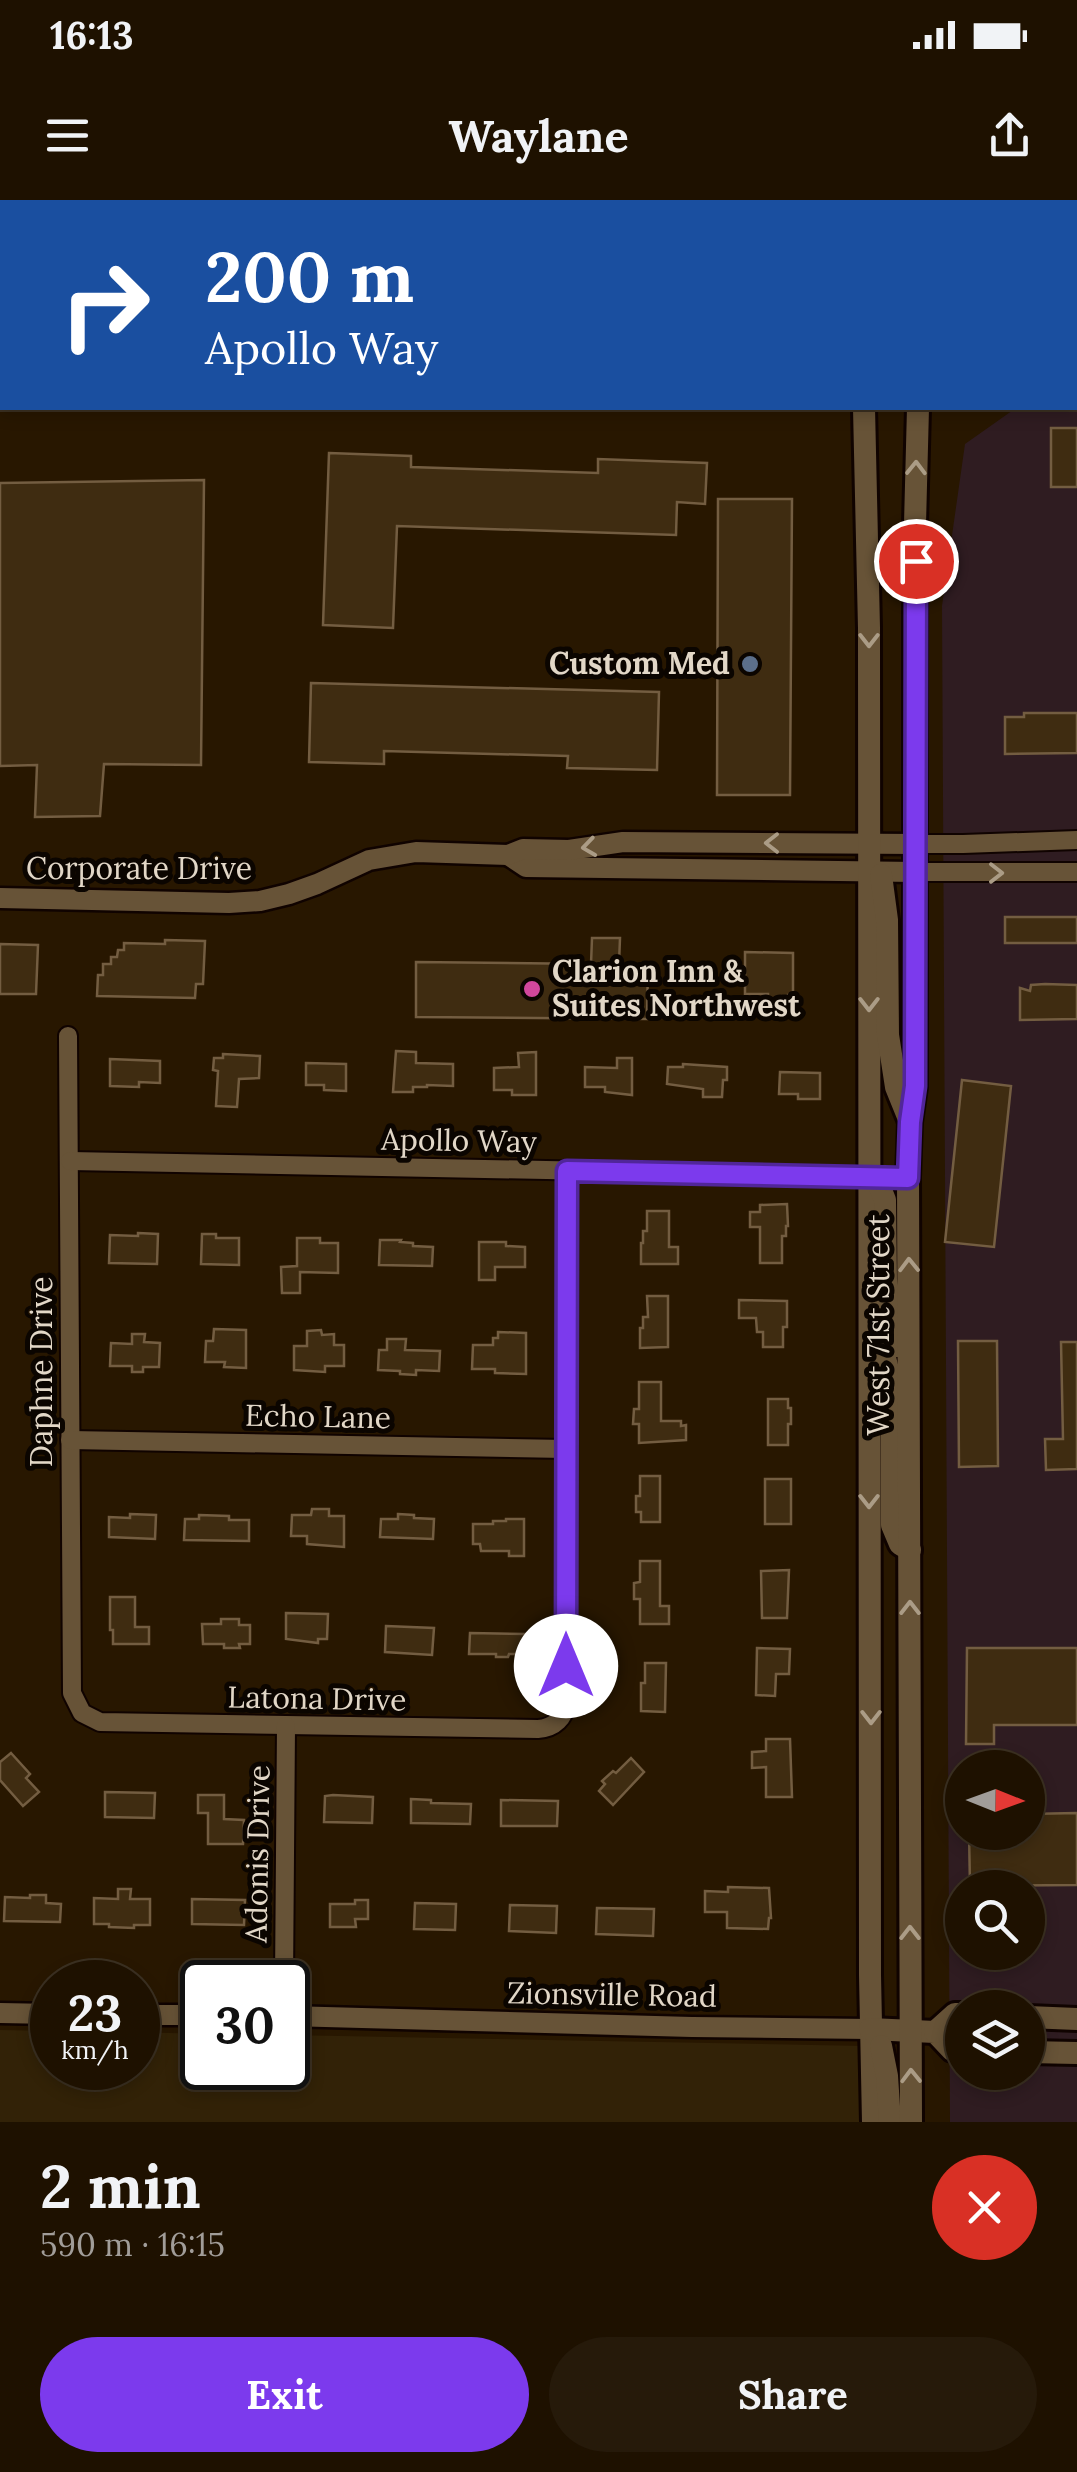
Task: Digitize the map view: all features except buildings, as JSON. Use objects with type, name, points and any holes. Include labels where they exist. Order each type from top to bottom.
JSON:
[{"type":"main road","name":"West 71st Street","points":[[864,410],[869,844],[875,871],[868,1176],[873,2122]]},
{"type":"main road","name":"West 71st Street","points":[[911,2122],[908,1178],[915,1086],[918,410]]},
{"type":"main road","points":[[875,871],[887,920],[888,1035],[896,1088],[910,1122]]},
{"type":"main road","points":[[868,1176],[879,1185],[885,1200],[886,1280],[910,1397]]},
{"type":"main road","points":[[869,1299],[883,1346],[890,1390],[892,1524],[900,1544],[910,1550]]},
{"type":"main road","points":[[1045,2018],[1077,2019]]},
{"type":"main road","points":[[935,2032],[945,2023]]},
{"type":"main road","points":[[870,2029],[882,2048],[890,2122]]},
{"type":"main road","name":"Zionsville Road","points":[[870,2029],[935,2032],[945,2043]]},
{"type":"main road","points":[[1045,2052],[1077,2053]]},
{"type":"street","points":[[916,844],[1077,840]]},
{"type":"street","name":"Corporate Drive","points":[[0,898],[252,902],[289,894],[369,860],[394,854],[508,855],[524,849],[569,850],[623,842],[916,844]]},
{"type":"street","name":"Corporate Drive","points":[[508,855],[526,866],[916,872]]},
{"type":"street","points":[[916,872],[1077,872]]},
{"type":"street","name":"Daphne Drive","points":[[68,1036],[72,1692],[78,1707]]},
{"type":"street","name":"Apollo Way","points":[[70,1161],[908,1178]]},
{"type":"street","points":[[566,1449],[567,1171]]},
{"type":"street","name":"Echo Lane","points":[[70,1440],[566,1449]]},
{"type":"street","name":"Latona Drive","points":[[78,1707],[92,1719],[106,1723],[549,1728],[562,1716],[566,1702],[566,1449]]},
{"type":"street","name":"Adonis Drive","points":[[284,1960],[286,1726]]},
{"type":"street","points":[[0,2013],[30,2014]]},
{"type":"street","name":"Zionsville Road","points":[[310,2017],[870,2029]]},
{"type":"shaded area","points":[[1013,410],[1077,410],[1077,2122],[950,2122],[950,2090],[1045,2090],[1045,1990],[949,1990],[949,1970],[1045,1970],[1045,1870],[949,1870],[949,1850],[1045,1850],[1045,1750],[948,1750],[942,606],[965,444]]},
{"type":"shaded area","points":[[0,2030],[30,2031],[30,2090],[160,2090],[160,2033],[180,2033],[180,2090],[310,2090],[310,2035],[864,2046],[864,2122],[0,2122]]},
{"type":"place","name":"Custom Med","points":[[750,664]]},
{"type":"place","name":"Clarion Inn & Suites Northwest","points":[[532,989]]},
{"type":"route","points":[[566,1666],[567,1171],[908,1178],[915,1086],[916,561]]}]
